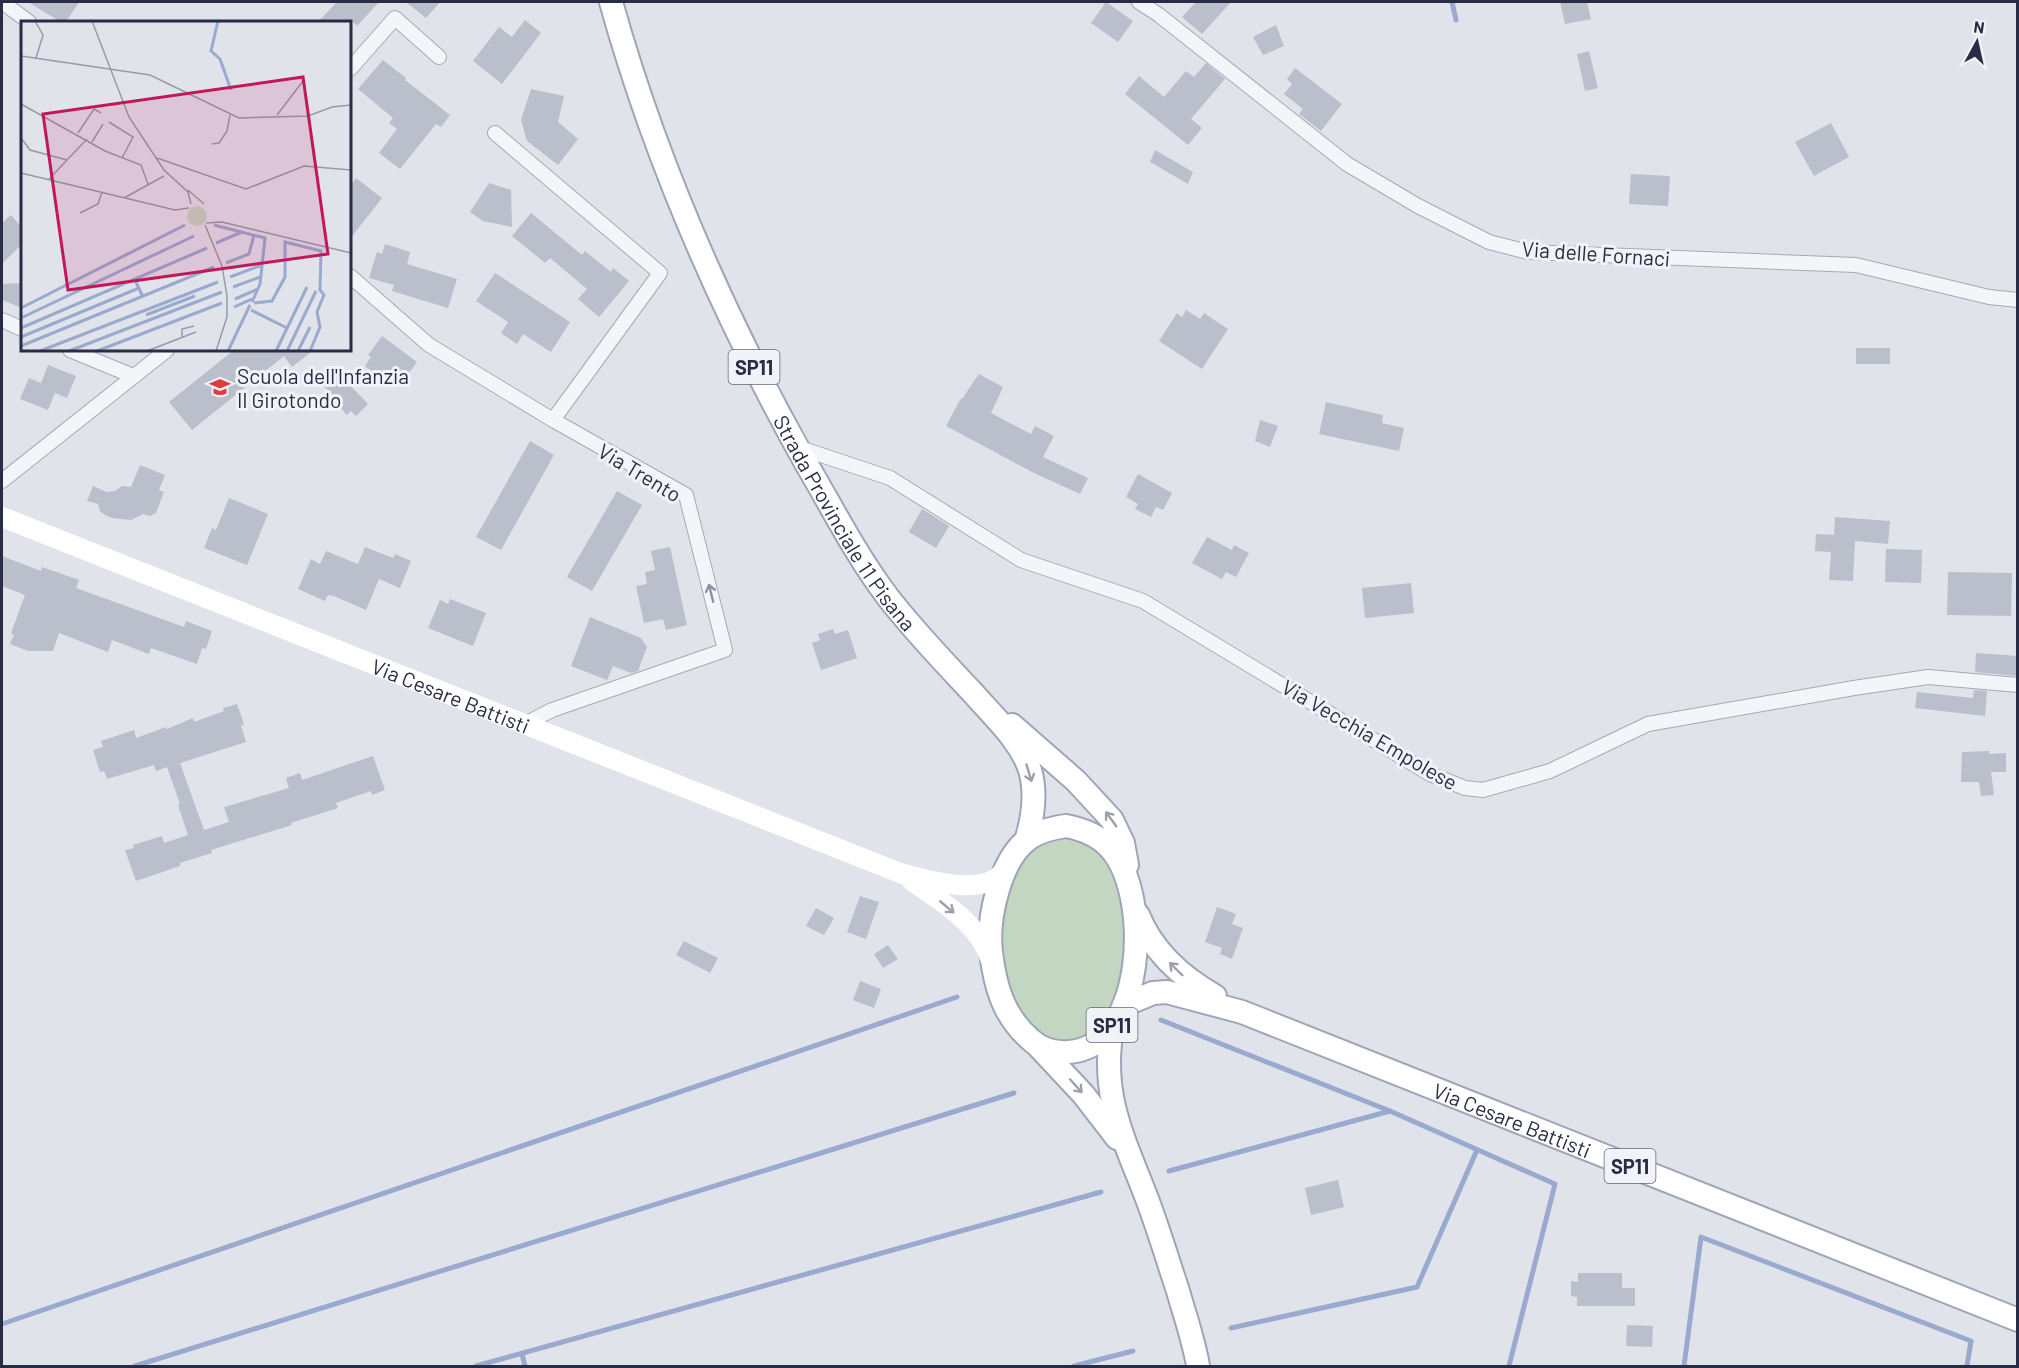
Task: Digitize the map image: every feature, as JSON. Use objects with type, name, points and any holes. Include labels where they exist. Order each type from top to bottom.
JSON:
[{"type":"main road","name":"Strada Provinciale 11 Pisana","points":[[611,2],[647,118],[695,238],[756,372],[861,561],[912,627],[1003,726],[1029,768],[1034,791],[1032,820],[1026,841]]},
{"type":"main road","name":"Strada Provinciale 11 Pisana","points":[[971,692],[1076,780],[1112,820],[1123,843],[1133,898]]},
{"type":"main road","name":"Via Cesare Battisti","points":[[1133,898],[1136,954],[1133,978],[1118,1014],[1102,1038],[1088,1048],[1077,1051],[1054,1051],[1035,1044],[1012,1021],[999,991],[989,937],[995,900],[1006,869],[1015,853],[1026,841],[1049,829],[1066,826],[1082,829],[1109,847],[1122,865],[1146,933],[1172,966],[1188,980],[1242,1012]]},
{"type":"main road","name":"Via Cesare Battisti","points":[[1118,1014],[1146,994],[1167,992],[1242,1012],[2018,1320]]},
{"type":"main road","points":[[1118,1014],[1108,1048],[1109,1086],[1112,1102],[1127,1151],[1144,1191],[1167,1258],[1195,1348],[1198,1366]]},
{"type":"main road","points":[[1035,1044],[1083,1094],[1127,1151]]},
{"type":"street","points":[[2,2],[28,21]]},
{"type":"street","name":"Via delle Fornaci","points":[[1139,2],[1160,15],[1347,164],[1418,206],[1489,242],[1528,252],[1856,265],[1989,297],[2018,300]]},
{"type":"street","points":[[351,68],[395,18],[438,57]]},
{"type":"street","points":[[495,133],[660,273],[553,420]]},
{"type":"street","name":"Via Trento","points":[[351,277],[429,345],[553,420],[686,495],[725,650],[552,710],[525,724]]},
{"type":"street","points":[[2,320],[21,329]]},
{"type":"street","points":[[72,351],[133,376]]},
{"type":"street","points":[[2,481],[166,351]]},
{"type":"street","name":"Via Vecchia Empolese","points":[[797,447],[890,478],[1021,560],[1143,602],[1430,774],[1465,789],[1483,790],[1550,771],[1648,724],[1726,709],[1928,677],[2018,685]]},
{"type":"street","name":"Via Cesare Battisti","points":[[2,517],[900,873],[928,882],[967,884],[995,879],[1006,869]]},
{"type":"street","name":"Via Cesare Battisti","points":[[900,873],[938,899],[974,929],[982,939],[994,972]]},
{"type":"green space","points":[[1066,837],[1093,848],[1112,869],[1121,899],[1124,948],[1122,970],[1110,1010],[1098,1026],[1083,1037],[1063,1042],[1053,1041],[1041,1035],[1018,1008],[1009,987],[1003,963],[1001,938],[1003,912],[1009,889],[1019,867],[1039,844]]},
{"type":"building","points":[[28,2],[79,2],[67,21],[59,21]]},
{"type":"building","points":[[337,2],[379,2],[357,26],[351,21],[319,21]]},
{"type":"building","points":[[406,2],[440,2],[426,18]]},
{"type":"building","points":[[1106,2],[1133,21],[1118,42],[1091,23]]},
{"type":"building","points":[[1196,2],[1231,2],[1202,34],[1182,17]]},
{"type":"building","points":[[1560,2],[1587,2],[1591,19],[1565,24]]},
{"type":"building","points":[[525,20],[541,33],[502,84],[473,61],[499,27],[512,37]]},
{"type":"building","points":[[1276,25],[1284,46],[1263,55],[1253,37]]},
{"type":"building","points":[[1589,51],[1598,88],[1585,91],[1577,54]]},
{"type":"building","points":[[383,60],[450,115],[441,127],[436,124],[400,169],[379,153],[397,129],[389,123],[393,118],[358,89]]},
{"type":"building","points":[[1206,63],[1225,79],[1191,119],[1202,128],[1188,145],[1125,94],[1139,76],[1164,97],[1186,71],[1194,77]]},
{"type":"building","points":[[1295,68],[1342,104],[1321,131],[1299,114],[1303,109],[1284,94],[1292,84],[1287,79]]},
{"type":"building","points":[[531,89],[564,96],[558,122],[578,139],[558,165],[527,141],[521,120]]},
{"type":"building","points":[[1831,123],[1849,157],[1814,176],[1795,142]]},
{"type":"building","points":[[1155,150],[1193,172],[1188,184],[1150,162]]},
{"type":"building","points":[[1631,174],[1670,176],[1668,206],[1629,204]]},
{"type":"building","points":[[356,178],[382,198],[351,238],[351,186]]},
{"type":"building","points":[[489,183],[511,190],[512,227],[483,221],[470,212]]},
{"type":"building","points":[[531,213],[582,255],[585,251],[611,272],[613,268],[629,281],[599,317],[578,299],[587,289],[550,258],[545,263],[512,236]]},
{"type":"building","points":[[11,215],[21,227],[21,245],[2,264],[2,223]]},
{"type":"building","points":[[385,244],[410,252],[407,264],[457,279],[448,308],[392,291],[394,285],[369,278],[377,252],[382,254]]},
{"type":"building","points":[[495,273],[570,322],[551,352],[523,334],[517,344],[501,333],[508,322],[476,301]]},
{"type":"building","points":[[21,283],[21,308],[2,300],[2,284]]},
{"type":"building","points":[[1186,310],[1200,319],[1204,313],[1228,329],[1202,369],[1159,341],[1177,313],[1182,317]]},
{"type":"building","points":[[382,336],[417,362],[403,381],[399,378],[393,387],[365,366],[371,357],[368,355]]},
{"type":"building","points":[[1856,348],[1890,348],[1890,364],[1856,364]]},
{"type":"building","points":[[233,351],[313,351],[292,367],[284,356],[192,430],[169,402]]},
{"type":"building","points":[[48,365],[76,376],[67,398],[55,393],[48,410],[20,399],[29,378],[41,383]]},
{"type":"building","points":[[336,371],[368,404],[356,416],[351,411],[347,415],[322,384]]},
{"type":"building","points":[[979,374],[1003,387],[991,413],[1031,434],[1035,426],[1054,436],[1043,457],[1088,478],[1080,494],[1034,473],[946,426],[961,398]]},
{"type":"building","points":[[1326,402],[1383,415],[1382,423],[1404,428],[1399,451],[1319,434]]},
{"type":"building","points":[[1260,420],[1278,426],[1270,447],[1255,441]]},
{"type":"building","points":[[530,441],[554,455],[501,550],[476,537]]},
{"type":"building","points":[[140,465],[165,475],[159,490],[164,492],[156,513],[150,516],[143,514],[131,520],[112,518],[100,511],[98,504],[87,501],[93,486],[107,492],[115,491],[122,486],[131,487]]},
{"type":"building","points":[[1138,474],[1172,493],[1163,510],[1156,507],[1151,517],[1135,509],[1138,504],[1126,497]]},
{"type":"building","points":[[617,491],[642,505],[592,591],[567,577]]},
{"type":"building","points":[[229,498],[268,514],[247,565],[204,548],[212,528],[216,530]]},
{"type":"building","points":[[922,509],[949,526],[936,548],[909,532]]},
{"type":"building","points":[[1835,517],[1890,521],[1888,544],[1855,541],[1853,581],[1829,580],[1831,552],[1815,551],[1816,534],[1834,535]]},
{"type":"building","points":[[1207,537],[1232,550],[1234,545],[1249,553],[1236,577],[1226,572],[1222,579],[1192,563]]},
{"type":"building","points":[[365,547],[393,558],[395,554],[411,561],[400,588],[379,579],[366,610],[334,596],[328,595],[325,601],[298,589],[311,559],[320,564],[326,551],[358,564]]},
{"type":"building","points":[[670,547],[687,625],[666,630],[663,619],[644,623],[636,586],[647,584],[645,572],[655,570],[651,551]]},
{"type":"building","points":[[1886,549],[1922,550],[1921,583],[1885,582]]},
{"type":"building","points":[[2,556],[41,571],[42,567],[79,580],[76,588],[184,627],[186,621],[212,631],[206,649],[202,648],[197,664],[151,648],[149,654],[112,640],[108,652],[59,633],[53,651],[28,651],[10,644],[14,635],[11,633],[25,595],[2,586]]},
{"type":"building","points":[[1948,572],[2012,573],[2011,616],[1947,615]]},
{"type":"building","points":[[1411,583],[1414,613],[1365,618],[1362,588]]},
{"type":"building","points":[[450,599],[486,613],[473,646],[428,628],[440,600],[448,604]]},
{"type":"building","points":[[590,617],[641,638],[647,647],[638,671],[631,673],[613,666],[607,680],[571,666]]},
{"type":"building","points":[[833,629],[835,634],[848,630],[857,658],[821,670],[812,643],[820,640],[818,634]]},
{"type":"building","points":[[1976,653],[2018,656],[2018,676],[1975,672]]},
{"type":"building","points":[[1974,690],[1987,691],[1985,716],[1915,708],[1917,692],[1973,698]]},
{"type":"building","points":[[237,704],[244,724],[241,726],[246,742],[180,763],[204,830],[229,822],[224,807],[289,788],[286,778],[300,773],[302,780],[373,756],[385,790],[372,795],[371,791],[336,803],[338,808],[211,850],[212,853],[136,881],[125,850],[134,848],[133,845],[162,836],[164,843],[188,835],[178,805],[180,804],[167,767],[156,771],[154,765],[107,779],[104,771],[100,772],[93,750],[103,747],[101,741],[134,730],[136,738],[193,718],[194,722]]},
{"type":"building","points":[[1989,751],[1989,754],[2006,753],[2006,772],[1991,772],[1994,795],[1981,796],[1979,782],[1961,782],[1962,752]]},
{"type":"building","points":[[860,896],[879,902],[866,939],[847,932]]},
{"type":"building","points":[[1217,907],[1236,914],[1232,924],[1243,928],[1232,959],[1220,954],[1222,948],[1205,942]]},
{"type":"building","points":[[816,908],[834,918],[824,935],[806,926]]},
{"type":"building","points":[[684,941],[718,958],[710,973],[676,955]]},
{"type":"building","points":[[888,945],[898,959],[883,968],[874,954]]},
{"type":"building","points":[[860,981],[881,989],[874,1008],[853,1000]]},
{"type":"building","points":[[1338,1180],[1344,1207],[1311,1215],[1305,1188]]},
{"type":"building","points":[[1578,1273],[1622,1273],[1622,1288],[1635,1288],[1635,1306],[1577,1306],[1577,1297],[1571,1296],[1571,1281],[1578,1282]]},
{"type":"building","points":[[1627,1325],[1653,1326],[1652,1347],[1626,1346]]},
{"type":"waterway","points":[[1452,2],[1456,20]]},
{"type":"waterway","points":[[2,1324],[957,997]]},
{"type":"waterway","points":[[1161,1020],[1390,1111],[1555,1184],[1509,1366]]},
{"type":"waterway","points":[[135,1366],[1014,1093]]},
{"type":"waterway","points":[[1169,1171],[1390,1111]]},
{"type":"waterway","points":[[1231,1328],[1417,1287],[1477,1150]]},
{"type":"waterway","points":[[476,1366],[1101,1192]]},
{"type":"waterway","points":[[1684,1366],[1701,1237],[1971,1341],[1967,1366]]},
{"type":"waterway","points":[[1074,1366],[1133,1351]]},
{"type":"waterway","points":[[522,1354],[525,1366]]},
{"type":"place","name":"Scuola dell'Infanzia Il Girotondo","points":[[220,387]]}]
